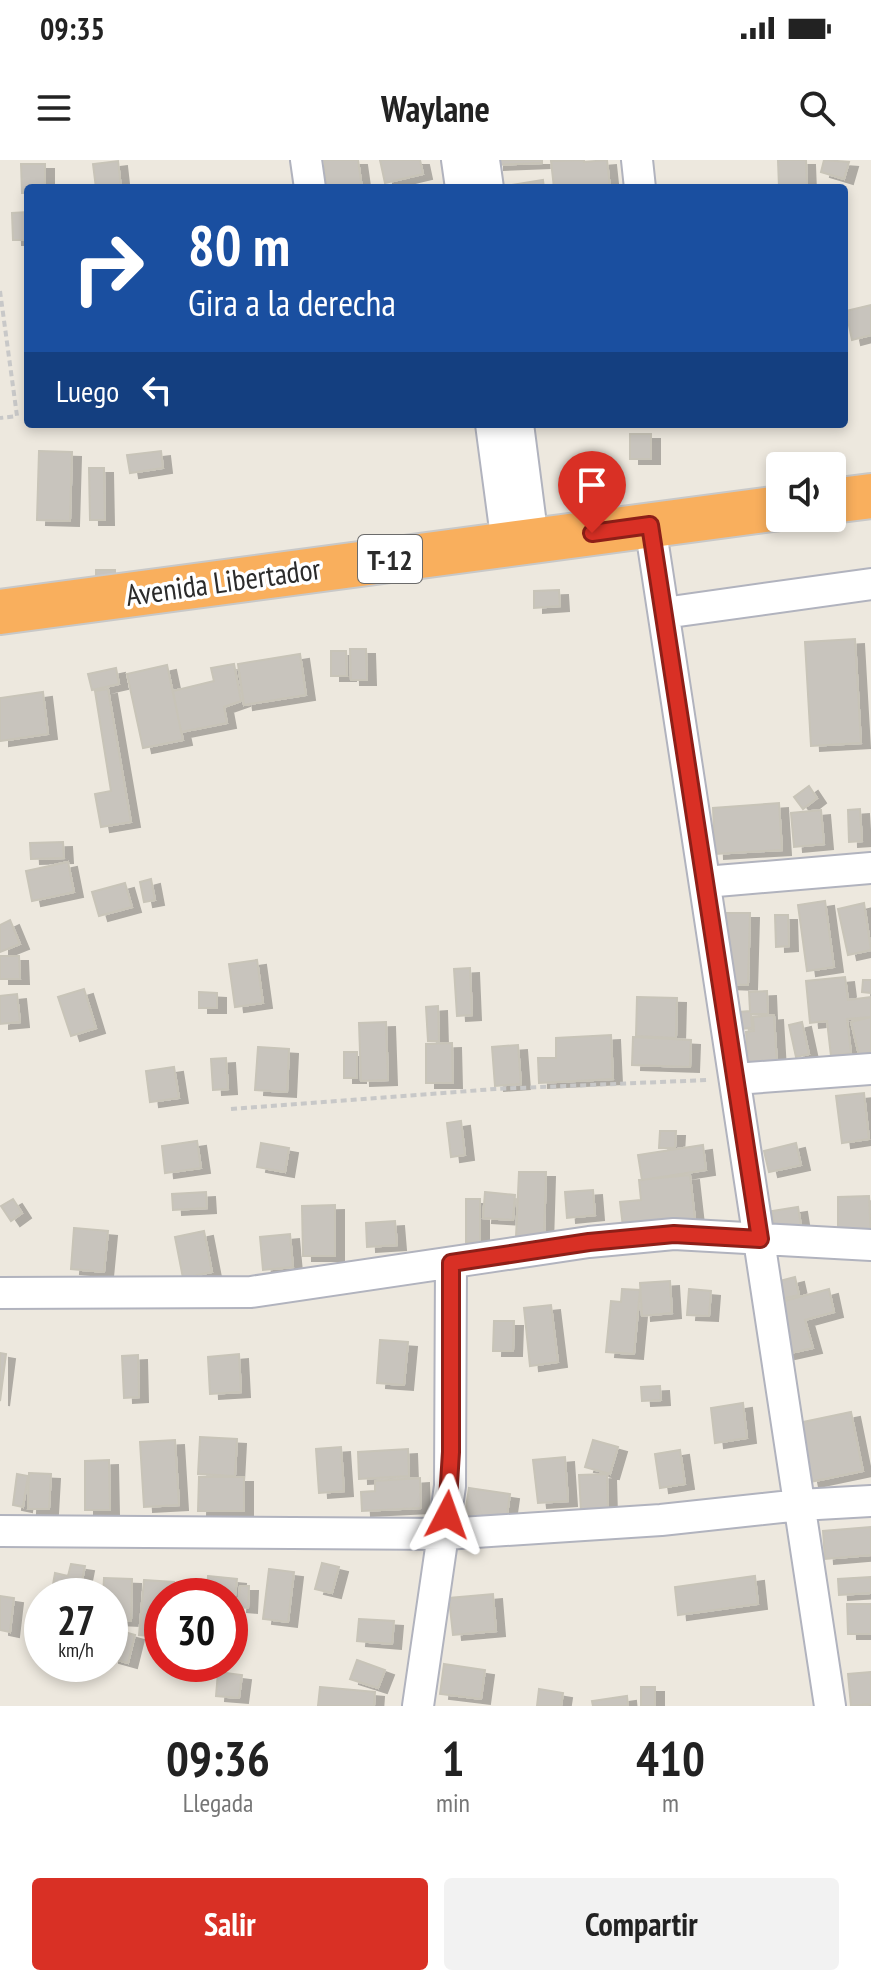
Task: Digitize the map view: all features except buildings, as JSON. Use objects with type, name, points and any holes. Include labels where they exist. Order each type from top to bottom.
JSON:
[{"type":"highway","points":[[846,499],[871,496]]},
{"type":"highway","name":"Avenida Libertador","points":[[0,612],[766,510]]},
{"type":"street","points":[[306,160],[309,184]]},
{"type":"street","points":[[457,160],[460,184]]},
{"type":"street","points":[[484,160],[487,184]]},
{"type":"street","points":[[637,160],[640,184]]},
{"type":"street","points":[[492,428],[520,542]]},
{"type":"street","points":[[518,428],[520,542]]},
{"type":"street","points":[[650,525],[830,1706]]},
{"type":"street","points":[[664,613],[871,584]]},
{"type":"street","points":[[705,882],[871,868]]},
{"type":"street","points":[[735,1079],[871,1069]]},
{"type":"street","points":[[0,1293],[251,1292],[589,1242],[674,1234],[871,1245]]},
{"type":"street","points":[[418,1706],[445,1534],[451,1463],[451,1263]]},
{"type":"street","points":[[0,1531],[445,1534],[661,1520],[800,1505],[871,1501]]},
{"type":"path","points":[[0,291],[17,416],[0,418]]},
{"type":"path","points":[[231,1109],[495,1089],[735,1079]]},
{"type":"route","points":[[447,1515],[451,1452],[451,1263],[589,1242],[674,1234],[760,1239],[650,525],[592,533]]}]
